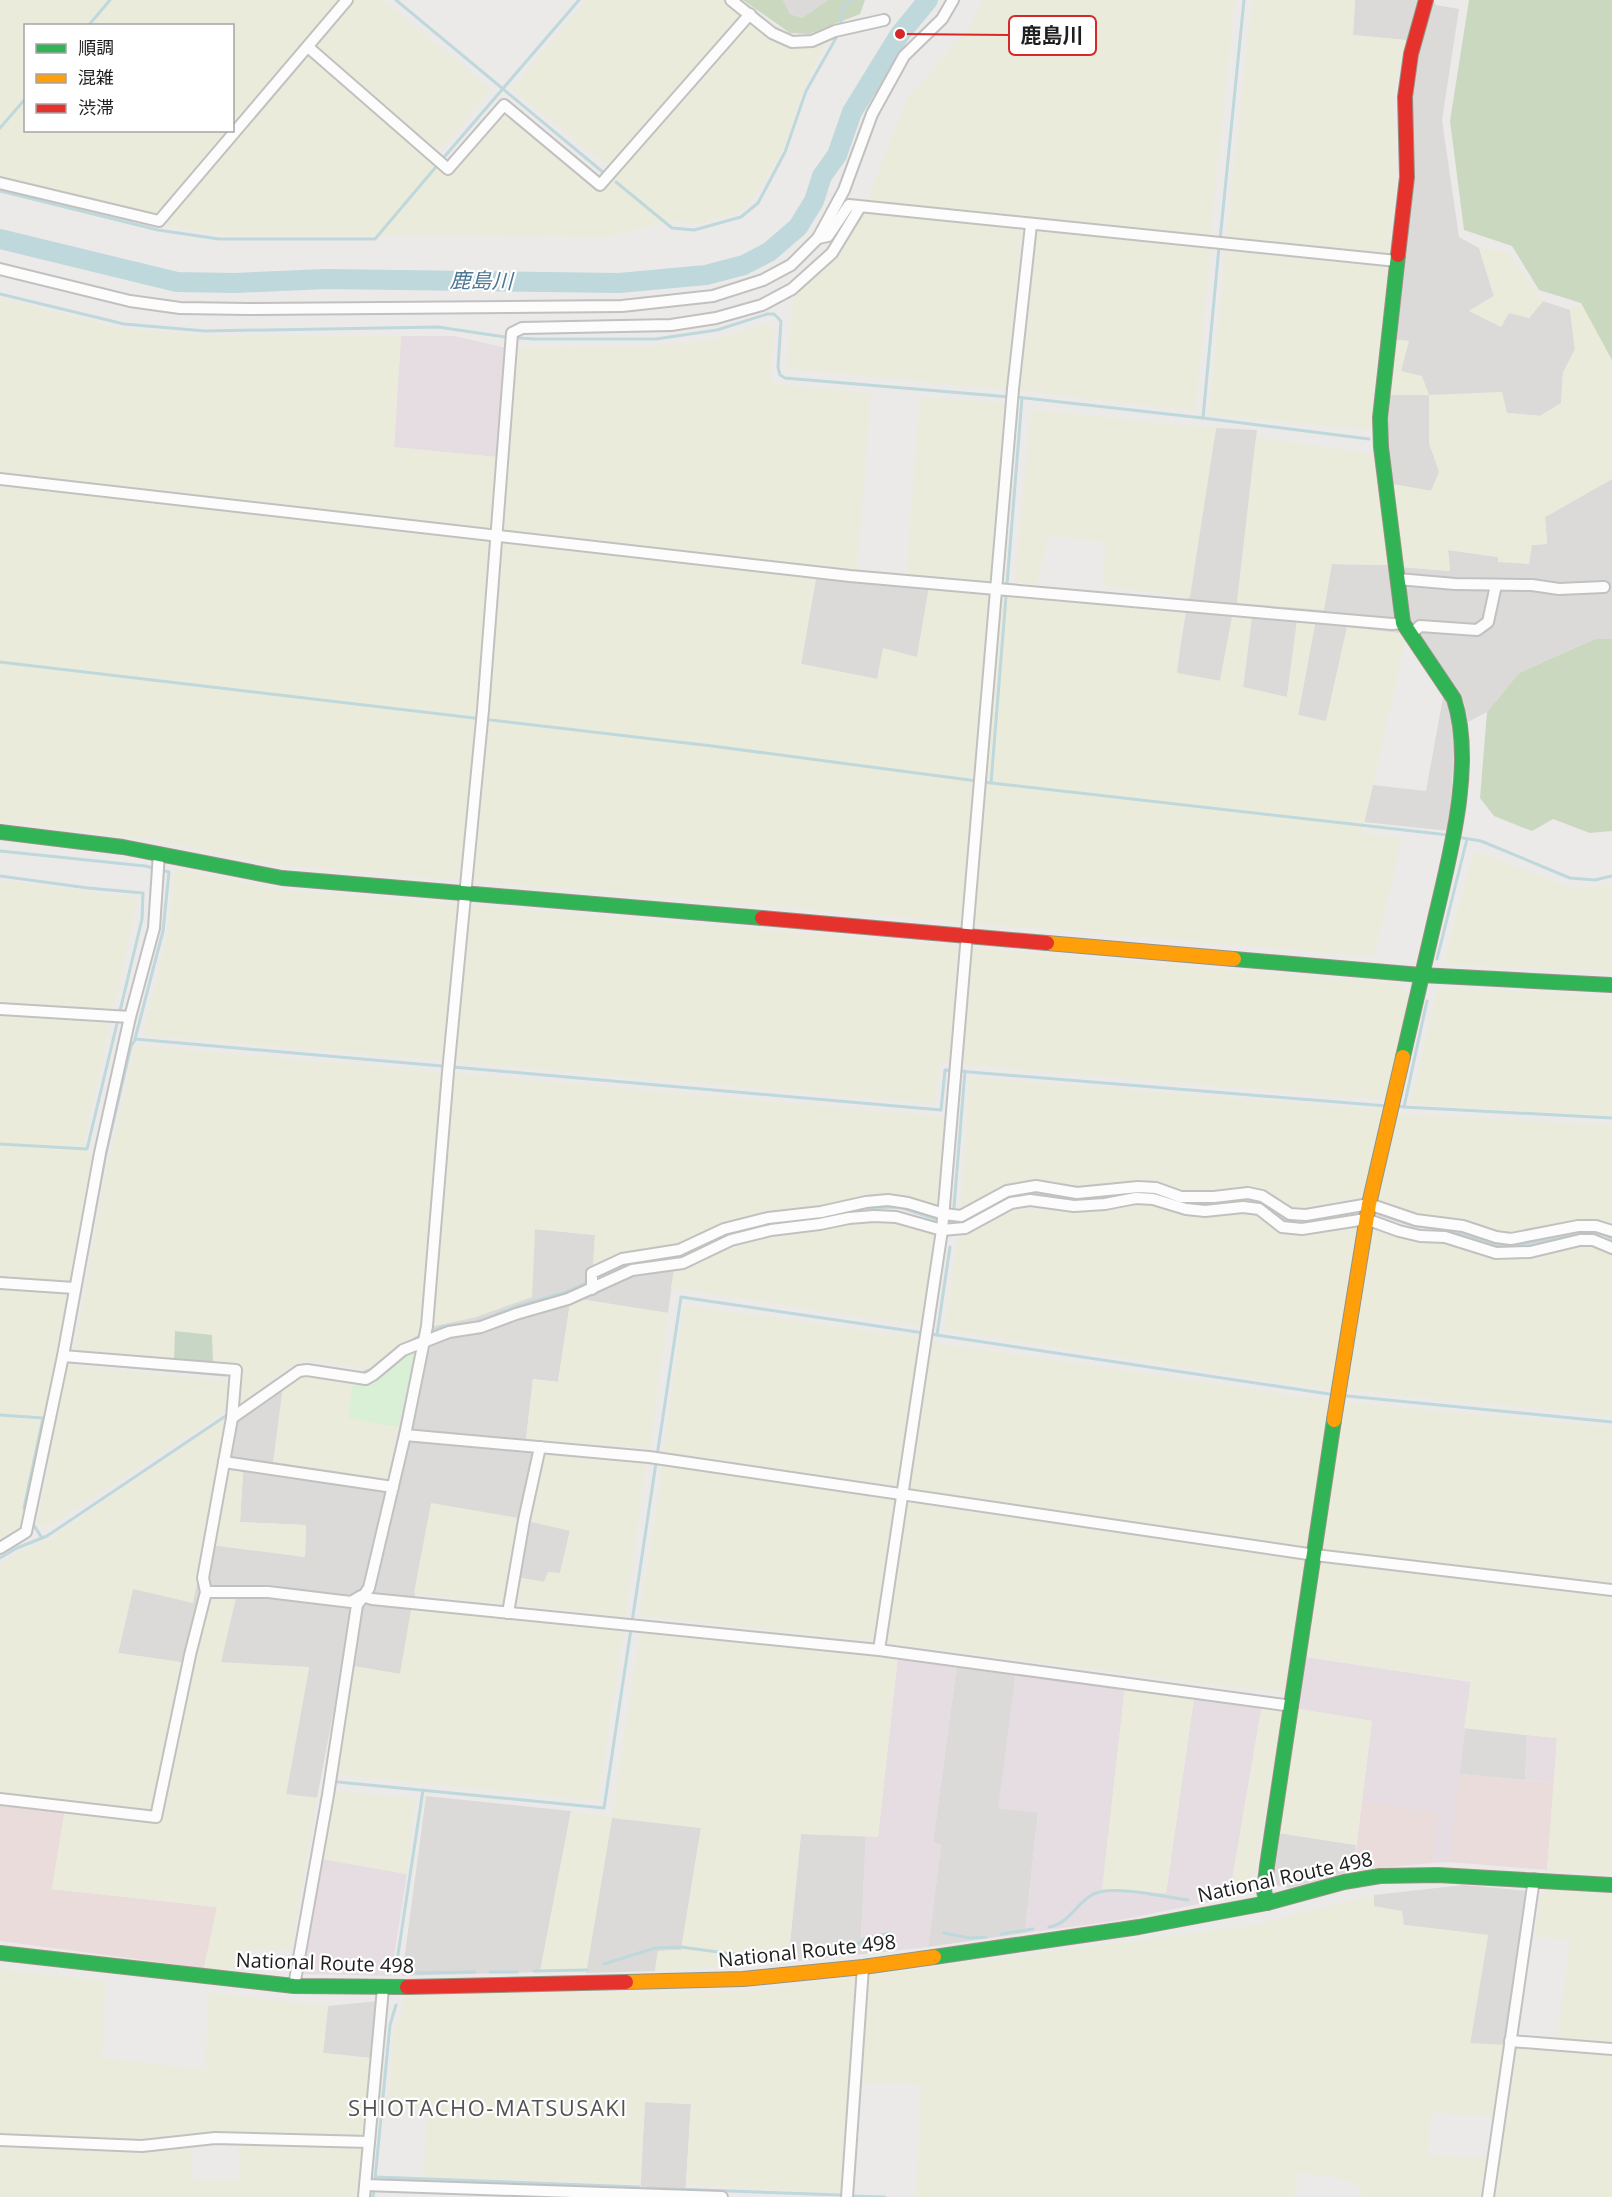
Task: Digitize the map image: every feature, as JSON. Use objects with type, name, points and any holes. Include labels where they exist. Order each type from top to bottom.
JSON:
[{"type":"main road","points":[[1267,1903],[1264,1891],[1267,1866],[1356,1275],[1369,1204],[1455,828],[1462,735],[1461,716],[1454,699],[1407,629],[1398,579],[1381,447],[1380,418],[1407,177],[1405,97],[1411,54],[1426,0]]},
{"type":"main road","points":[[0,832],[282,878],[1421,975],[1612,985]]},
{"type":"main road","name":"National Route 498","points":[[0,1953],[294,1986],[383,1988],[743,1979],[863,1967],[1128,1929],[1267,1903],[1344,1882],[1380,1876],[1438,1875],[1612,1884]]},
{"type":"street","points":[[0,183],[159,221],[347,0]]},
{"type":"street","points":[[731,0],[771,33],[792,42],[812,41],[835,31],[884,20]]},
{"type":"street","points":[[0,269],[130,301],[180,308],[622,306],[713,296],[763,280],[791,265],[818,238],[844,190],[872,114],[904,56],[942,20],[953,0]]},
{"type":"street","points":[[308,47],[448,169],[504,105],[600,185],[750,14]]},
{"type":"street","points":[[818,238],[828,236],[849,205],[1397,261]]},
{"type":"street","points":[[206,1592],[268,1592],[351,1602],[369,1588],[405,1435],[427,1326],[464,892],[483,710],[512,333],[522,328],[671,325],[716,318],[762,305],[792,289],[832,253],[860,207]]},
{"type":"street","points":[[879,1650],[944,1214],[980,773],[1004,589],[1012,404],[1031,225]]},
{"type":"street","points":[[0,479],[850,576],[1392,624],[1407,629],[1420,626],[1477,630],[1488,621],[1496,585]]},
{"type":"street","points":[[1398,579],[1532,585],[1559,589],[1604,587]]},
{"type":"street","points":[[0,1548],[26,1533],[63,1356],[100,1153],[130,1017],[154,928],[158,857]]},
{"type":"street","points":[[0,1009],[130,1017]]},
{"type":"street","points":[[591,1289],[592,1273],[622,1259],[679,1250],[724,1229],[768,1218],[821,1212],[866,1202],[888,1200],[961,1216],[1007,1191],[1036,1186],[1077,1193],[1138,1187],[1156,1188],[1181,1197],[1248,1193],[1262,1196],[1290,1214],[1306,1215],[1369,1204],[1416,1220],[1463,1226],[1496,1237],[1511,1239],[1578,1226],[1596,1226],[1612,1231]]},
{"type":"street","points":[[232,1418],[299,1371],[307,1370],[366,1378],[373,1375],[403,1350],[449,1332],[481,1327],[568,1299],[632,1270],[683,1263],[732,1240],[771,1230],[874,1216],[912,1220],[942,1230],[965,1228],[1011,1203],[1030,1200],[1074,1206],[1105,1204],[1136,1198],[1153,1199],[1186,1209],[1205,1211],[1243,1207],[1259,1209],[1282,1227],[1302,1229],[1366,1219],[1399,1232],[1445,1237],[1496,1253],[1530,1252],[1580,1240],[1593,1240],[1612,1248]]},
{"type":"street","points":[[0,1283],[74,1288]]},
{"type":"street","points":[[0,1799],[156,1817],[190,1655],[206,1592],[204,1578],[232,1418],[236,1370],[63,1356]]},
{"type":"street","points":[[405,1435],[649,1458],[1315,1555],[1612,1590]]},
{"type":"street","points":[[508,1613],[524,1520],[540,1447]]},
{"type":"street","points":[[224,1462],[393,1487]]},
{"type":"street","points":[[361,1596],[879,1650],[1292,1706]]},
{"type":"street","points":[[294,1986],[328,1795],[357,1605],[361,1596]]},
{"type":"street","points":[[1488,2197],[1534,1879]]},
{"type":"street","points":[[846,2197],[863,1967]]},
{"type":"street","points":[[364,2197],[383,1988]]},
{"type":"street","points":[[1510,2041],[1612,2049]]},
{"type":"street","points":[[0,2140],[142,2146],[215,2138],[369,2142]]},
{"type":"street","points":[[365,2185],[722,2197]]},
{"type":"shaded area","points":[[0,0],[340,0],[234,124],[234,24],[24,24],[24,132],[227,132],[155,215],[0,179]]},
{"type":"shaded area","points":[[354,0],[382,0],[492,90],[439,151],[313,48]]},
{"type":"shaded area","points":[[586,0],[724,0],[741,14],[610,168],[512,89]]},
{"type":"shaded area","points":[[783,0],[828,0],[802,18],[790,14]]},
{"type":"shaded area","points":[[983,0],[1235,0],[1210,238],[866,202],[907,99],[971,25]]},
{"type":"shaded area","points":[[1252,0],[1355,0],[1353,35],[1405,40],[1393,96],[1397,175],[1388,255],[1226,238]]},
{"type":"shaded area","points":[[1355,0],[1433,0],[1436,5],[1459,9],[1442,120],[1459,237],[1479,248],[1494,296],[1469,311],[1509,312],[1529,318],[1543,301],[1570,310],[1575,349],[1563,373],[1561,403],[1540,416],[1507,413],[1429,443],[1440,472],[1431,491],[1392,484],[1387,440],[1386,395],[1429,395],[1401,371],[1392,339],[1409,98],[1417,50],[1405,40],[1353,35]]},
{"type":"shaded area","points":[[750,25],[780,45],[801,48],[827,41],[803,91],[783,150],[754,199],[738,213],[697,224],[671,221],[609,237],[220,235],[162,225],[308,53],[449,173],[504,111],[603,191]]},
{"type":"shaded area","points":[[860,213],[1022,229],[1007,390],[786,369],[794,291]]},
{"type":"shaded area","points":[[1036,230],[1211,248],[1195,411],[1020,391]]},
{"type":"shaded area","points":[[1479,248],[1508,252],[1543,301],[1529,318],[1509,313],[1501,327],[1469,311],[1494,296]]},
{"type":"shaded area","points":[[1225,249],[1390,267],[1374,384],[1371,430],[1209,415]]},
{"type":"shaded area","points":[[0,298],[121,328],[201,335],[401,336],[394,447],[497,457],[494,538],[816,578],[801,664],[877,679],[883,648],[917,657],[929,587],[1185,608],[1177,673],[1220,681],[1233,616],[1252,616],[1243,687],[1287,697],[1297,621],[1315,624],[1298,715],[1326,721],[1347,627],[1399,633],[1405,642],[1362,833],[1402,838],[1374,957],[276,865],[160,841],[0,821]]},
{"type":"shaded area","points":[[1581,303],[1612,360],[1612,479],[1545,517],[1547,544],[1532,545],[1529,564],[1498,562],[1498,557],[1448,550],[1450,571],[1402,567],[1392,484],[1431,491],[1439,472],[1429,443],[1429,395],[1502,392],[1507,413],[1540,416],[1561,403],[1563,373],[1575,349],[1570,310]]},
{"type":"shaded area","points":[[767,324],[775,329],[770,376],[774,384],[871,393],[857,571],[501,531],[517,348],[656,346],[711,340]]},
{"type":"shaded area","points":[[401,336],[454,336],[507,348],[497,457],[394,448]]},
{"type":"shaded area","points":[[1392,339],[1409,341],[1401,371],[1422,376],[1429,395],[1386,395]]},
{"type":"shaded area","points":[[920,397],[1006,403],[990,582],[906,574]]},
{"type":"shaded area","points":[[1031,410],[1216,428],[1190,597],[1103,586],[1106,542],[1049,536],[1036,585],[1015,582]]},
{"type":"shaded area","points":[[1216,428],[1257,430],[1237,603],[1332,564],[1388,565],[1399,633],[1347,628],[1326,722],[1298,715],[1315,624],[1297,622],[1287,697],[1243,688],[1252,616],[1232,617],[1220,681],[1176,673]]},
{"type":"shaded area","points":[[1256,437],[1374,454],[1388,565],[1332,564],[1324,610],[1237,603]]},
{"type":"shaded area","points":[[1612,479],[1612,639],[1595,639],[1519,673],[1487,712],[1468,722],[1464,703],[1410,624],[1402,567],[1450,571],[1448,550],[1498,557],[1498,562],[1532,545],[1547,544],[1545,517]]},
{"type":"shaded area","points":[[816,578],[929,587],[917,657],[877,679],[801,664]]},
{"type":"shaded area","points":[[1444,692],[1456,719],[1449,831],[1364,822],[1373,785],[1426,791]]},
{"type":"shaded area","points":[[1474,850],[1571,888],[1612,885],[1612,973],[1443,964]]},
{"type":"shaded area","points":[[175,868],[276,889],[457,904],[443,1061],[143,1035],[168,933]]},
{"type":"shaded area","points":[[0,880],[138,898],[84,1144],[94,1159],[24,1528],[0,1543]]},
{"type":"shaded area","points":[[470,905],[958,946],[950,1062],[940,1064],[935,1104],[456,1062]]},
{"type":"shaded area","points":[[972,948],[1400,984],[1409,997],[1385,1100],[963,1065]]},
{"type":"shaded area","points":[[1438,987],[1612,996],[1612,1116],[1410,1104]]},
{"type":"shaded area","points":[[135,1045],[442,1072],[420,1332],[402,1342],[367,1369],[307,1360],[293,1364],[240,1404],[242,1365],[213,1362],[212,1335],[174,1360],[74,1353],[103,1187]]},
{"type":"shaded area","points":[[455,1073],[946,1117],[938,1206],[898,1197],[749,1217],[677,1247],[635,1252],[593,1265],[595,1235],[535,1229],[532,1297],[476,1317],[433,1326]]},
{"type":"shaded area","points":[[970,1077],[1383,1110],[1363,1196],[1298,1209],[1256,1190],[1186,1193],[1080,1189],[1035,1182],[960,1212]]},
{"type":"shaded area","points":[[1396,1114],[1612,1125],[1612,1227],[1604,1222],[1585,1220],[1510,1236],[1417,1216],[1376,1201]]},
{"type":"shaded area","points":[[1148,1204],[1190,1215],[1251,1211],[1279,1230],[1357,1224],[1330,1390],[944,1330],[958,1238],[1017,1209],[1083,1211]]},
{"type":"shaded area","points":[[873,1219],[937,1233],[924,1327],[671,1288],[674,1271],[734,1245],[772,1235],[823,1231]]},
{"type":"shaded area","points":[[1370,1226],[1412,1240],[1450,1241],[1496,1257],[1524,1258],[1582,1244],[1600,1245],[1612,1251],[1612,1416],[1345,1390]]},
{"type":"shaded area","points":[[534,1229],[595,1235],[593,1265],[635,1252],[677,1247],[668,1313],[579,1299],[570,1304],[558,1382],[533,1379],[526,1440],[545,1442],[528,1521],[570,1530],[560,1573],[544,1582],[512,1576],[432,1504],[400,1674],[353,1666],[342,1667],[317,1798],[286,1795],[309,1668],[193,1664],[118,1653],[133,1589],[205,1544],[305,1557],[306,1525],[240,1522],[243,1472],[217,1469],[227,1416],[284,1379],[387,1482],[420,1332],[433,1326],[476,1317]]},
{"type":"shaded area","points":[[579,1299],[668,1313],[650,1449],[526,1439],[533,1379],[558,1382],[570,1303]]},
{"type":"shaded area","points":[[684,1305],[921,1338],[898,1488],[663,1452]]},
{"type":"shaded area","points":[[931,1342],[1330,1401],[1307,1549],[908,1491]]},
{"type":"shaded area","points":[[66,1365],[231,1381],[227,1410],[51,1525],[37,1527]]},
{"type":"shaded area","points":[[305,1375],[353,1383],[348,1418],[398,1427],[387,1482],[273,1463],[283,1386]]},
{"type":"shaded area","points":[[1344,1402],[1612,1427],[1612,1585],[1321,1551]]},
{"type":"shaded area","points":[[227,1416],[217,1468],[243,1472],[240,1522],[306,1525],[305,1557],[205,1544],[193,1603],[133,1589],[118,1653],[193,1664],[206,1597],[236,1598],[221,1662],[309,1667],[286,1794],[317,1798],[291,1950],[244,1949],[235,1970],[204,1968],[217,1907],[52,1889],[65,1809],[0,1802],[0,1564],[27,1548],[51,1538]]},
{"type":"shaded area","points":[[543,1452],[646,1462],[625,1618],[515,1604],[519,1578],[544,1582],[548,1572],[560,1573],[570,1531],[528,1521]]},
{"type":"shaded area","points":[[663,1464],[897,1499],[874,1641],[639,1616]]},
{"type":"shaded area","points":[[907,1502],[1306,1560],[1286,1694],[886,1643]]},
{"type":"shaded area","points":[[431,1503],[518,1518],[512,1576],[504,1605],[414,1593]]},
{"type":"shaded area","points":[[1321,1560],[1612,1595],[1612,1875],[1547,1870],[1557,1738],[1464,1728],[1471,1681],[1305,1657]]},
{"type":"shaded area","points":[[411,1610],[624,1629],[598,1801],[337,1775],[353,1666],[400,1674]]},
{"type":"shaded area","points":[[640,1631],[898,1656],[878,1837],[801,1834],[788,1962],[655,1971],[658,1951],[681,1950],[701,1828],[612,1818],[586,1973],[540,1972],[571,1811],[612,1817]]},
{"type":"shaded area","points":[[898,1656],[957,1664],[933,1842],[941,1845],[928,1947],[893,1951],[890,1931],[861,1937],[866,1836],[878,1836]]},
{"type":"shaded area","points":[[1305,1657],[1471,1682],[1449,1862],[1433,1863],[1437,1813],[1362,1801],[1372,1721],[1299,1709]]},
{"type":"shaded area","points":[[957,1664],[1016,1672],[999,1808],[1038,1812],[1025,1933],[928,1947],[941,1845],[933,1842]]},
{"type":"shaded area","points":[[1016,1672],[1125,1686],[1103,1889],[1166,1893],[1194,1698],[1262,1705],[1229,1898],[1115,1921],[1025,1933],[1038,1813],[998,1808]]},
{"type":"shaded area","points":[[1125,1686],[1194,1698],[1166,1893],[1102,1889]]},
{"type":"shaded area","points":[[1262,1705],[1284,1708],[1251,1892],[1229,1898]]},
{"type":"shaded area","points":[[1299,1709],[1372,1721],[1356,1845],[1279,1833]]},
{"type":"shaded area","points":[[1464,1728],[1527,1735],[1525,1780],[1459,1774]]},
{"type":"shaded area","points":[[1527,1735],[1557,1738],[1554,1783],[1525,1780]]},
{"type":"shaded area","points":[[1459,1774],[1554,1783],[1547,1870],[1449,1862]]},
{"type":"shaded area","points":[[334,1790],[415,1799],[407,1874],[322,1859]]},
{"type":"shaded area","points":[[426,1796],[571,1811],[540,1972],[402,1976]]},
{"type":"shaded area","points":[[1362,1801],[1438,1813],[1433,1863],[1354,1870]]},
{"type":"shaded area","points":[[0,1802],[65,1809],[52,1889],[217,1907],[204,1968],[0,1941]]},
{"type":"shaded area","points":[[612,1817],[701,1828],[681,1950],[658,1951],[655,1971],[586,1973]]},
{"type":"shaded area","points":[[1279,1833],[1356,1845],[1354,1870],[1290,1888],[1272,1885]]},
{"type":"shaded area","points":[[801,1834],[866,1836],[861,1937],[891,1931],[893,1951],[788,1962]]},
{"type":"shaded area","points":[[322,1859],[407,1874],[391,1976],[302,1974]]},
{"type":"shaded area","points":[[1463,1885],[1528,1891],[1505,2045],[1470,2044],[1488,1935],[1404,1925],[1373,1906],[1374,1895]]},
{"type":"shaded area","points":[[1550,1890],[1612,1894],[1612,2044],[1556,2040],[1571,1941],[1535,1936],[1540,1896]]},
{"type":"shaded area","points":[[1374,1895],[1374,1906],[1402,1911],[1404,1925],[1488,1935],[1470,2043],[1505,2045],[1493,2117],[1431,2113],[1428,2155],[1488,2158],[1480,2197],[1361,2197],[1362,2187],[1333,2177],[1299,2172],[1293,2197],[916,2197],[921,2085],[861,2082],[868,1976],[1258,1924]]},
{"type":"shaded area","points":[[0,1969],[105,1982],[102,2057],[205,2070],[209,1993],[328,2006],[323,2053],[370,2058],[358,2197],[0,2197]],"holes":[[[239,2135],[240,2180],[192,2179],[191,2136]]]},
{"type":"shaded area","points":[[857,1976],[841,2193],[686,2185],[691,2104],[645,2102],[640,2184],[423,2177],[428,2108],[388,2105],[395,2024],[402,2012],[404,1994],[751,1991]]},
{"type":"shaded area","points":[[377,2001],[370,2058],[323,2053],[328,2006]]},
{"type":"shaded area","points":[[1517,2048],[1612,2056],[1612,2197],[1493,2197]]},
{"type":"shaded area","points":[[645,2102],[691,2104],[685,2197],[640,2197]]},
{"type":"green space","points":[[743,0],[783,0],[790,14],[802,18],[828,0],[865,0],[860,14],[809,34],[790,33]]},
{"type":"green space","points":[[1469,0],[1612,0],[1612,360],[1581,303],[1539,290],[1512,246],[1464,230],[1450,121]]},
{"type":"green space","points":[[1595,639],[1612,639],[1612,831],[1590,833],[1553,819],[1532,831],[1494,816],[1480,798],[1487,712],[1519,673]]},
{"type":"green space","points":[[175,1331],[212,1335],[213,1362],[174,1360]]},
{"type":"green space","points":[[407,1353],[416,1354],[398,1427],[348,1418],[353,1383],[371,1383]]},
{"type":"waterway","points":[[90,24],[110,0]]},
{"type":"waterway","points":[[396,0],[604,173]]},
{"type":"waterway","points":[[445,156],[579,0]]},
{"type":"waterway","points":[[841,23],[844,6],[852,0]]},
{"type":"waterway","name":"鹿島川","points":[[0,239],[177,282],[234,283],[326,279],[619,283],[706,275],[744,265],[769,252],[798,227],[814,201],[822,176],[837,155],[852,112],[900,34],[928,0]]},
{"type":"waterway","points":[[1220,240],[1244,0]]},
{"type":"waterway","points":[[616,182],[672,228],[694,230],[741,217],[758,203],[785,152],[806,91],[836,38]]},
{"type":"waterway","points":[[0,128],[24,100]]},
{"type":"waterway","points":[[0,191],[158,230],[219,239],[375,239],[435,168]]},
{"type":"waterway","points":[[1016,397],[1203,418],[1219,247]]},
{"type":"waterway","points":[[0,294],[124,324],[205,331],[438,327],[534,339],[656,339],[717,330],[767,314],[774,314],[781,321],[778,367],[780,375],[785,378],[1010,397]]},
{"type":"waterway","points":[[991,783],[1022,398]]},
{"type":"waterway","points":[[1203,418],[1369,439]]},
{"type":"waterway","points":[[0,662],[712,746],[977,781]]},
{"type":"waterway","points":[[983,782],[1448,835]]},
{"type":"waterway","points":[[1457,837],[1481,841],[1570,878],[1595,880],[1612,876]]},
{"type":"waterway","points":[[1437,959],[1467,839]]},
{"type":"waterway","points":[[0,851],[145,866],[169,872],[163,931],[135,1039],[941,1110],[945,1070],[1387,1106]]},
{"type":"waterway","points":[[0,876],[143,893],[142,919],[87,1149],[0,1144]]},
{"type":"waterway","points":[[1397,1106],[1404,1107],[1427,1001]]},
{"type":"waterway","points":[[70,1344],[106,1153],[131,1046],[135,1040]]},
{"type":"waterway","points":[[954,1207],[965,1071]]},
{"type":"waterway","points":[[1404,1107],[1612,1118]]},
{"type":"waterway","points":[[595,1279],[631,1263],[682,1257],[728,1234],[770,1224],[821,1218],[864,1208],[899,1207],[948,1223],[964,1222],[1009,1198],[1033,1192],[1080,1200],[1137,1192],[1155,1193],[1169,1198]]},
{"type":"waterway","points":[[1189,1204],[1238,1199],[1252,1200],[1264,1205],[1285,1220],[1298,1223],[1318,1221],[1346,1213]]},
{"type":"waterway","points":[[1376,1213],[1415,1226],[1447,1230],[1499,1245],[1520,1245],[1582,1233],[1602,1234],[1612,1239]]},
{"type":"waterway","points":[[937,1335],[950,1247]]},
{"type":"waterway","points":[[428,1333],[441,1327],[477,1322],[589,1282]]},
{"type":"waterway","points":[[338,1782],[604,1808],[681,1297],[924,1333]]},
{"type":"waterway","points":[[930,1334],[1329,1394]]},
{"type":"waterway","points":[[404,1345],[421,1335]]},
{"type":"waterway","points":[[110,1365],[225,1375]]},
{"type":"waterway","points":[[359,1374],[373,1369]]},
{"type":"waterway","points":[[1347,1396],[1612,1422]]},
{"type":"waterway","points":[[0,1558],[17,1548],[47,1536],[230,1413]]},
{"type":"waterway","points":[[0,1415],[43,1418],[24,1508]]},
{"type":"waterway","points":[[33,1524],[42,1538]]},
{"type":"waterway","points":[[395,1974],[423,1790]]},
{"type":"waterway","points":[[1049,1927],[1061,1922],[1085,1900],[1098,1892],[1123,1891],[1188,1900]]},
{"type":"waterway","points":[[1207,1899],[1250,1891]]},
{"type":"waterway","points":[[1001,1934],[1033,1929]]},
{"type":"waterway","points":[[841,1954],[865,1939],[890,1933]]},
{"type":"waterway","points":[[944,1933],[970,1938],[986,1937]]},
{"type":"waterway","points":[[604,1964],[655,1948],[681,1947],[785,1961]]},
{"type":"waterway","points":[[534,1971],[587,1970]]},
{"type":"waterway","points":[[416,1973],[475,1972]]},
{"type":"waterway","points":[[490,1972],[517,1972]]},
{"type":"waterway","points":[[375,2179],[390,2025],[396,2005]]},
{"type":"waterway","points":[[375,2177],[639,2187]]},
{"type":"waterway","points":[[373,2197],[374,2188]]},
{"type":"waterway","points":[[648,2188],[841,2195]]},
{"type":"waterway","points":[[852,2196],[885,2197]]},
{"type":"traffic: fast","points":[[1398,255],[1380,418],[1381,447],[1403,623],[1454,699],[1460,724],[1462,751],[1461,780],[1453,838],[1403,1057]]},
{"type":"traffic: fast","points":[[0,832],[123,847],[282,878],[762,918]]},
{"type":"traffic: fast","points":[[1234,959],[1421,975],[1612,985]]},
{"type":"traffic: fast","points":[[1267,1903],[1264,1891],[1267,1866],[1334,1420]]},
{"type":"traffic: fast","points":[[934,1957],[1139,1927],[1267,1903],[1344,1882],[1380,1876],[1438,1875],[1612,1885]]},
{"type":"traffic: fast","points":[[0,1953],[294,1986],[407,1987]]},
{"type":"traffic: slow","points":[[1047,943],[1234,959]]},
{"type":"traffic: slow","points":[[1334,1420],[1369,1204],[1403,1057]]},
{"type":"traffic: slow","points":[[626,1982],[743,1979],[863,1967],[934,1957]]},
{"type":"traffic: jam","points":[[1398,255],[1407,177],[1405,97],[1411,54],[1426,0]]},
{"type":"traffic: jam","points":[[762,918],[1047,943]]},
{"type":"traffic: jam","points":[[407,1987],[626,1982]]},
{"type":"place","name":"鹿島川","points":[[900,34]]},
{"type":"district","name":"SHIOTACHO-MATSUSAKI","points":[[488,2108]]}]
